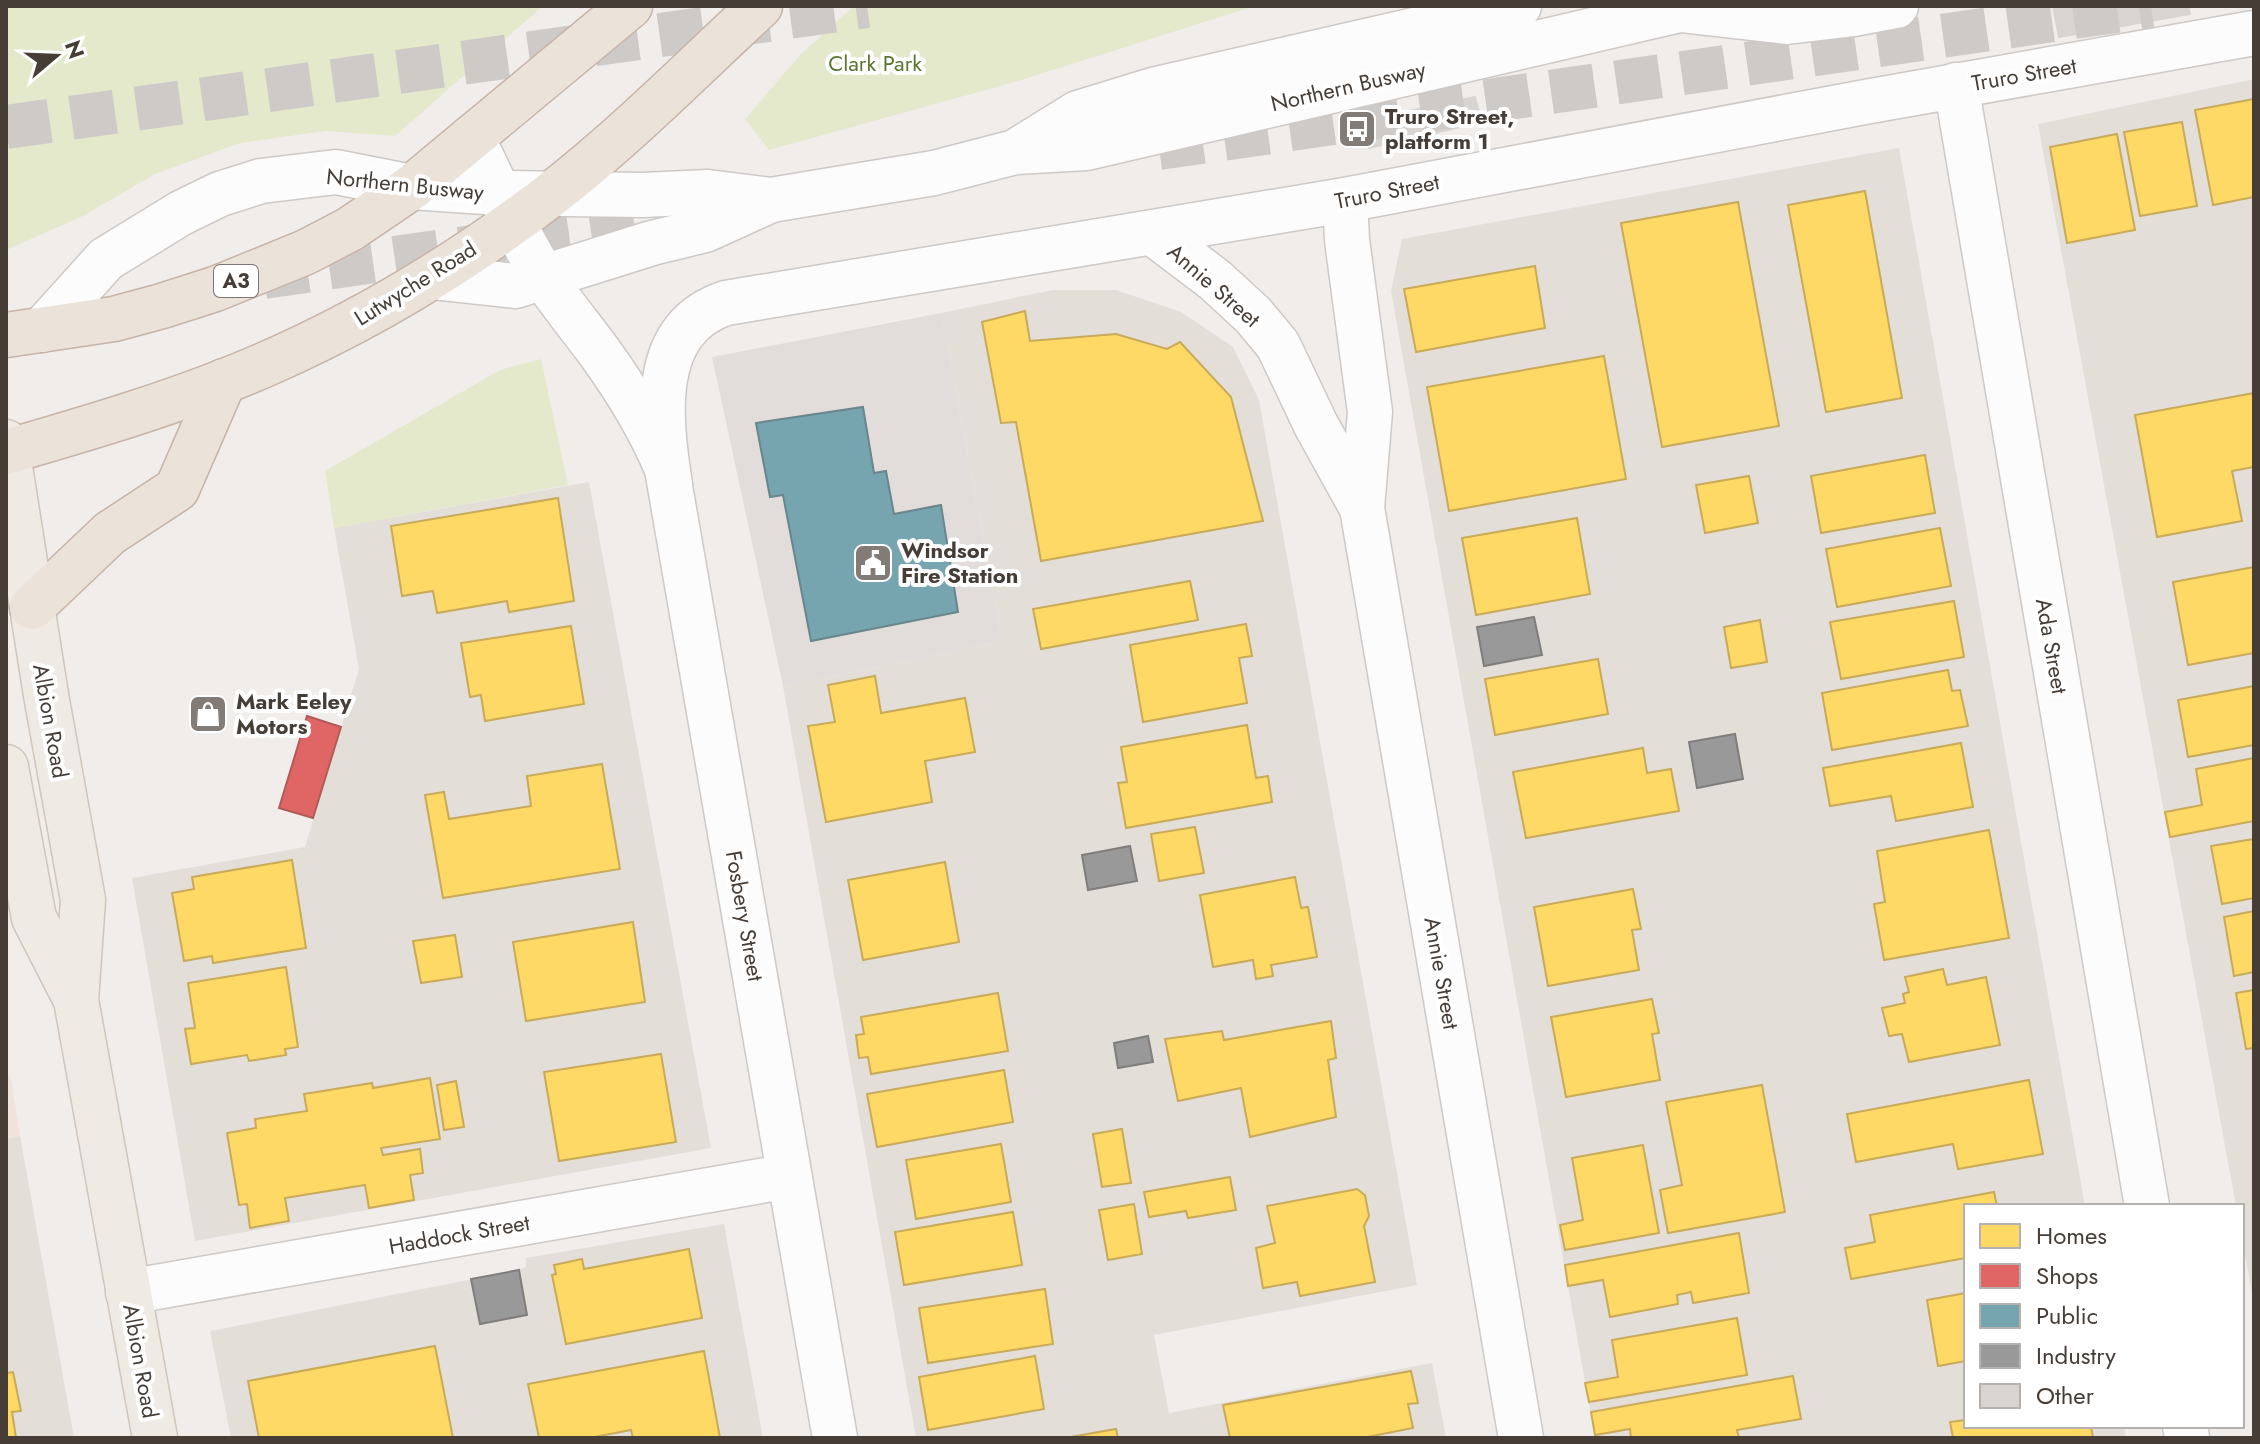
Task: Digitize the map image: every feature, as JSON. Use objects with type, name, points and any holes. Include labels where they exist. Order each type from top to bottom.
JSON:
[{"type":"highway","name":"A3","points":[[24,332],[114,319],[215,289],[306,252],[350,229],[412,187],[630,6]]},
{"type":"highway","name":"Lutwyche Road","points":[[6,449],[224,381],[262,366],[361,318],[432,277],[506,207],[549,195],[614,141],[760,6]]},
{"type":"highway","points":[[32,607],[110,533],[177,489],[224,381]]},
{"type":"main road","name":"Albion Road","points":[[6,449],[83,900],[76,1000],[155,1438]]},
{"type":"main road","name":"Albion Road","points":[[6,767],[34,918],[76,1000]]},
{"type":"street","name":"Northern Busway","points":[[1015,152],[1078,113],[1102,104],[1519,6]]},
{"type":"street","name":"Northern Busway","points":[[432,277],[515,286],[652,243],[705,230],[771,200],[934,173],[1015,152],[1086,148],[1688,8],[1787,22],[1896,6]]},
{"type":"street","name":"Truro Street","points":[[670,485],[662,428],[663,390],[673,349],[693,319],[726,303],[763,294],[1345,200],[1956,85],[2254,33]]},
{"type":"street","name":"Ada Street","points":[[1956,85],[2147,1204]]},
{"type":"street","name":"Fosbery Street","points":[[472,137],[544,277],[569,315],[600,352],[656,443],[670,485],[835,1438]]},
{"type":"street","name":"Northern Busway","points":[[24,332],[106,259],[181,213],[220,194],[261,181],[336,172],[506,207]]},
{"type":"street","name":"Northern Busway","points":[[549,195],[708,192],[771,200]]},
{"type":"street","name":"Annie Street","points":[[1345,200],[1347,240],[1370,412],[1362,508],[1521,1438]]},
{"type":"street","name":"Annie Street","points":[[1153,233],[1215,280],[1253,315],[1278,345],[1316,425],[1362,508]]},
{"type":"street","name":"Haddock Street","points":[[128,1292],[789,1176]]},
{"type":"shaded area","points":[[2254,79],[2254,1304],[2244,1249],[2244,1204],[2236,1204],[2038,124]]},
{"type":"shaded area","points":[[1899,148],[2085,1204],[1964,1204],[1964,1428],[2124,1428],[2126,1438],[1595,1438],[1391,291],[1402,239]]},
{"type":"shaded area","points":[[1053,290],[1116,290],[1181,312],[1233,347],[1259,400],[1417,1285],[1154,1335],[1169,1413],[1432,1363],[1446,1438],[916,1438],[783,686],[1002,641],[941,313]]},
{"type":"shaded area","points":[[941,313],[1002,641],[783,686],[712,357]]},
{"type":"shaded area","points":[[589,482],[711,1148],[195,1241],[132,878],[305,847],[359,669],[334,528]]},
{"type":"shaded area","points":[[6,1071],[11,1079],[20,1136],[6,1139]]},
{"type":"shaded area","points":[[20,1136],[74,1438],[6,1438],[6,1139]]},
{"type":"shaded area","points":[[724,1224],[763,1438],[231,1438],[210,1331],[519,1270],[526,1267],[526,1258]]},
{"type":"green space","points":[[6,6],[543,6],[395,136],[326,131],[240,143],[155,174],[83,216],[6,250]]},
{"type":"green space","name":"Clark Park","points":[[854,6],[1255,6],[1018,81],[769,150],[745,119],[800,55]]},
{"type":"green space","points":[[541,359],[568,485],[334,528],[325,471],[500,370]]},
{"type":"building: Homes","points":[[2254,99],[2254,197],[2213,205],[2195,110]]},
{"type":"building: Homes","points":[[2182,122],[2197,206],[2140,216],[2124,132]]},
{"type":"building: Homes","points":[[2117,134],[2135,230],[2067,243],[2050,147]]},
{"type":"building: Homes","points":[[1865,191],[1902,398],[1826,412],[1788,205]]},
{"type":"building: Homes","points":[[1738,202],[1779,426],[1662,447],[1621,223]]},
{"type":"building: Homes","points":[[1535,266],[1545,328],[1416,352],[1404,289]]},
{"type":"building: Homes","points":[[1025,311],[1030,341],[1116,334],[1167,349],[1180,342],[1231,397],[1263,521],[1041,561],[1016,422],[1001,423],[982,322]]},
{"type":"building: Homes","points":[[1604,356],[1626,479],[1449,511],[1427,387]]},
{"type":"building: Homes","points":[[2254,393],[2254,467],[2232,471],[2242,521],[2157,537],[2135,415]]},
{"type":"building: Homes","points":[[1925,455],[1935,513],[1821,533],[1811,476]]},
{"type":"building: Homes","points":[[1749,476],[1758,523],[1705,533],[1696,485]]},
{"type":"building: Homes","points":[[558,498],[574,601],[509,612],[507,601],[437,613],[433,591],[402,596],[391,526]]},
{"type":"building: Homes","points":[[1577,518],[1590,594],[1476,615],[1462,538]]},
{"type":"building: Homes","points":[[1940,528],[1951,586],[1837,607],[1826,549]]},
{"type":"building: Homes","points":[[2254,567],[2254,653],[2188,665],[2173,582]]},
{"type":"building: Homes","points":[[1190,581],[1198,620],[1041,649],[1033,609]]},
{"type":"building: Homes","points":[[1954,601],[1964,657],[1841,679],[1830,622]]},
{"type":"building: Homes","points":[[1760,620],[1767,662],[1731,668],[1724,627]]},
{"type":"building: Homes","points":[[1246,624],[1252,656],[1239,658],[1247,703],[1143,722],[1130,645]]},
{"type":"building: Homes","points":[[571,626],[584,704],[485,721],[481,695],[470,697],[461,643]]},
{"type":"building: Homes","points":[[1598,659],[1608,714],[1495,735],[1485,679]]},
{"type":"building: Homes","points":[[1948,670],[1952,691],[1960,690],[1968,726],[1832,750],[1822,693]]},
{"type":"building: Homes","points":[[875,676],[881,713],[965,698],[975,752],[925,761],[932,802],[826,822],[808,726],[835,722],[828,685]]},
{"type":"building: Homes","points":[[2254,686],[2254,745],[2188,757],[2178,700]]},
{"type":"building: Homes","points":[[1247,725],[1256,778],[1268,776],[1272,802],[1126,828],[1118,783],[1127,782],[1121,747]]},
{"type":"building: Homes","points":[[1961,743],[1973,807],[1896,821],[1891,796],[1830,806],[1823,768]]},
{"type":"building: Homes","points":[[1643,748],[1647,773],[1671,769],[1679,811],[1526,838],[1513,772]]},
{"type":"building: Homes","points":[[2254,758],[2254,821],[2170,837],[2165,812],[2202,805],[2196,769]]},
{"type":"building: Homes","points":[[602,764],[620,869],[443,898],[425,795],[444,792],[449,819],[531,806],[527,776]]},
{"type":"building: Homes","points":[[1195,827],[1204,873],[1159,881],[1151,834]]},
{"type":"building: Homes","points":[[1989,830],[2009,938],[1884,960],[1874,904],[1885,902],[1877,851]]},
{"type":"building: Homes","points":[[2254,839],[2254,898],[2222,904],[2211,846]]},
{"type":"building: Homes","points":[[292,860],[306,948],[213,963],[212,956],[184,961],[172,893],[194,889],[192,877]]},
{"type":"building: Homes","points":[[945,862],[959,942],[863,960],[848,880]]},
{"type":"building: Homes","points":[[1295,877],[1301,908],[1308,907],[1317,957],[1271,965],[1273,976],[1256,979],[1253,960],[1213,967],[1200,895]]},
{"type":"building: Homes","points":[[1633,889],[1641,929],[1632,930],[1639,970],[1548,986],[1534,907]]},
{"type":"building: Homes","points":[[2254,911],[2254,972],[2234,976],[2224,917]]},
{"type":"building: Homes","points":[[633,922],[645,1002],[526,1021],[513,942]]},
{"type":"building: Homes","points":[[455,935],[462,977],[421,983],[413,941]]},
{"type":"building: Homes","points":[[286,967],[298,1047],[285,1049],[286,1055],[249,1061],[247,1055],[191,1064],[185,1029],[195,1028],[188,983]]},
{"type":"building: Homes","points":[[1943,969],[1947,985],[1986,977],[2000,1045],[1909,1062],[1902,1034],[1889,1036],[1882,1008],[1905,1003],[1903,994],[1909,992],[1905,977]]},
{"type":"building: Homes","points":[[2254,990],[2254,1048],[2246,1049],[2236,993]]},
{"type":"building: Homes","points":[[998,993],[1008,1051],[871,1074],[868,1057],[859,1058],[856,1035],[864,1034],[861,1017]]},
{"type":"building: Homes","points":[[1652,999],[1659,1033],[1652,1034],[1660,1080],[1566,1097],[1551,1017]]},
{"type":"building: Homes","points":[[1331,1021],[1336,1058],[1328,1060],[1336,1117],[1250,1137],[1241,1088],[1178,1101],[1165,1039],[1222,1031],[1224,1040]]},
{"type":"building: Homes","points":[[661,1054],[676,1142],[559,1161],[544,1072]]},
{"type":"building: Homes","points":[[1004,1070],[1013,1122],[877,1147],[867,1094]]},
{"type":"building: Homes","points":[[430,1078],[440,1139],[381,1148],[383,1155],[420,1149],[423,1173],[410,1175],[414,1200],[369,1208],[365,1185],[285,1198],[289,1221],[250,1228],[247,1204],[239,1205],[227,1133],[256,1128],[255,1119],[307,1111],[304,1094],[372,1083],[373,1088]]},
{"type":"building: Homes","points":[[2029,1080],[2043,1154],[1958,1169],[1953,1144],[1856,1162],[1847,1114]]},
{"type":"building: Homes","points":[[456,1081],[464,1127],[444,1130],[437,1085]]},
{"type":"building: Homes","points":[[1762,1085],[1785,1212],[1668,1233],[1660,1190],[1682,1185],[1666,1102]]},
{"type":"building: Homes","points":[[1122,1129],[1131,1183],[1102,1187],[1093,1134]]},
{"type":"building: Homes","points":[[1001,1144],[1011,1202],[916,1219],[906,1160]]},
{"type":"building: Homes","points":[[1643,1145],[1659,1233],[1565,1250],[1560,1225],[1583,1220],[1572,1158]]},
{"type":"building: Homes","points":[[1230,1177],[1236,1210],[1188,1218],[1186,1211],[1149,1217],[1144,1192]]},
{"type":"building: Homes","points":[[1357,1189],[1365,1195],[1369,1216],[1364,1226],[1375,1282],[1300,1296],[1297,1282],[1263,1288],[1256,1248],[1275,1243],[1267,1206]]},
{"type":"building: Homes","points":[[1994,1192],[1997,1204],[1964,1204],[1964,1258],[1851,1279],[1845,1248],[1875,1242],[1870,1215]]},
{"type":"building: Homes","points":[[1134,1204],[1142,1254],[1108,1260],[1099,1210]]},
{"type":"building: Homes","points":[[1013,1212],[1022,1265],[904,1285],[895,1232]]},
{"type":"building: Homes","points":[[1739,1233],[1749,1293],[1693,1303],[1691,1292],[1677,1295],[1678,1304],[1610,1317],[1603,1280],[1568,1286],[1565,1265]]},
{"type":"building: Homes","points":[[689,1249],[702,1318],[566,1344],[552,1275],[556,1274],[554,1265],[582,1259],[584,1269]]},
{"type":"building: Homes","points":[[1045,1289],[1053,1344],[928,1363],[919,1308]]},
{"type":"building: Homes","points":[[1964,1293],[1964,1361],[1938,1366],[1927,1300]]},
{"type":"building: Homes","points":[[1737,1318],[1747,1375],[1589,1402],[1585,1383],[1618,1377],[1612,1340]]},
{"type":"building: Homes","points":[[435,1346],[453,1438],[259,1438],[248,1381]]},
{"type":"building: Homes","points":[[704,1351],[720,1438],[633,1438],[631,1430],[589,1438],[539,1438],[528,1384]]},
{"type":"building: Homes","points":[[1035,1356],[1044,1409],[928,1430],[919,1377]]},
{"type":"building: Homes","points":[[1411,1371],[1418,1403],[1408,1404],[1413,1428],[1362,1438],[1230,1438],[1223,1405]]},
{"type":"building: Homes","points":[[13,1372],[21,1411],[12,1412],[16,1438],[6,1438],[6,1373]]},
{"type":"building: Homes","points":[[1793,1376],[1801,1419],[1737,1430],[1739,1438],[1631,1438],[1630,1429],[1595,1435],[1591,1412]]},
{"type":"building: Homes","points":[[1964,1420],[1964,1428],[2091,1428],[2093,1438],[1953,1438],[1950,1422]]},
{"type":"building: Homes","points":[[1116,1429],[1118,1438],[1065,1438]]},
{"type":"building: Shops","points":[[307,716],[341,727],[313,818],[279,808]]},
{"type":"building: Public","name":"Windsor Fire Station","points":[[863,407],[874,473],[886,471],[894,514],[941,505],[958,612],[811,641],[783,495],[770,497],[756,423]]},
{"type":"building: Industry","points":[[1534,617],[1542,655],[1484,666],[1477,627]]},
{"type":"building: Industry","points":[[1735,734],[1743,779],[1697,788],[1689,742]]},
{"type":"building: Industry","points":[[1130,846],[1137,881],[1088,890],[1082,855]]},
{"type":"building: Industry","points":[[1148,1036],[1153,1062],[1118,1068],[1114,1043]]},
{"type":"building: Industry","points":[[519,1270],[527,1315],[480,1324],[471,1279]]},
{"type":"building: Other","points":[[2053,6],[2188,6],[2190,14],[2059,37]]},
{"type":"building: Other","points":[[1475,97],[1482,122],[1369,148],[1363,121]]},
{"type":"tunnel","points":[[6,127],[867,6]]},
{"type":"tunnel","points":[[1159,148],[2151,6]]},
{"type":"tunnel","points":[[264,277],[707,213]]},
{"type":"place","name":"Truro Street, platform 1","points":[[1357,129]]},
{"type":"place","name":"Windsor Fire Station","points":[[873,563]]},
{"type":"place","name":"Mark Eeley Motors","points":[[208,714]]}]
